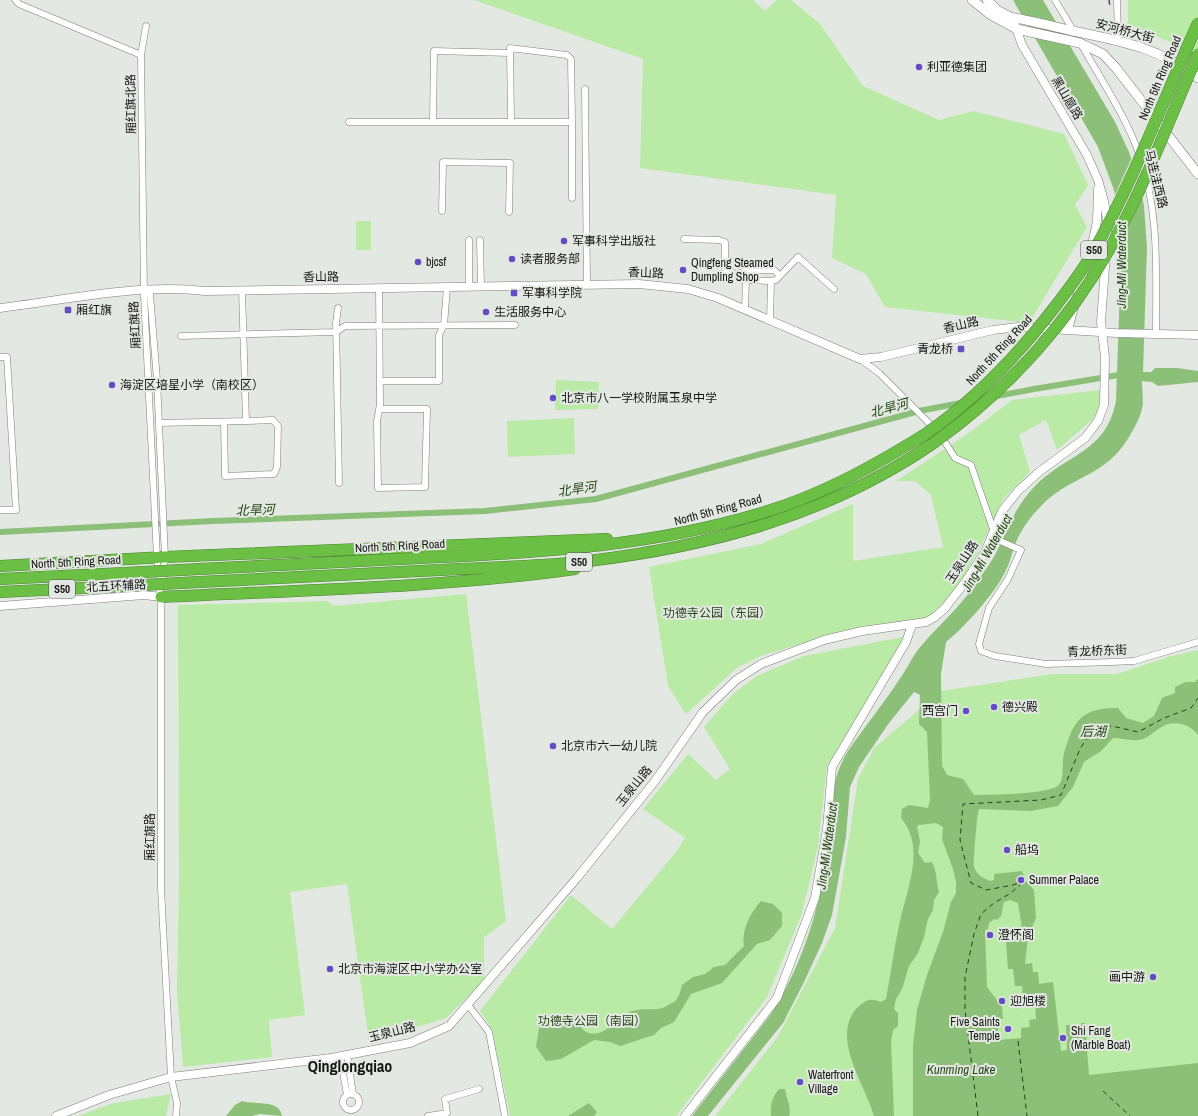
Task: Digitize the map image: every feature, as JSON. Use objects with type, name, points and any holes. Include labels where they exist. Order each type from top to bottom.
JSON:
[{"type":"highway","name":"North 5th Ring Road","points":[[0,579],[528,553],[587,548],[668,536],[758,514],[810,495],[861,472],[927,433],[946,419],[994,378],[1042,324],[1078,276],[1104,232],[1124,192],[1198,23]]},
{"type":"highway","name":"North 5th Ring Road","points":[[0,592],[588,561],[696,543],[762,526],[816,507],[870,483],[935,442],[963,422],[1001,389],[1040,347],[1084,289],[1112,244],[1135,198],[1198,54]]},
{"type":"highway","points":[[0,566],[668,536]]},
{"type":"highway","points":[[161,597],[411,584],[538,574],[591,566],[659,550]]},
{"type":"main road","name":"安河桥大街","points":[[972,0],[991,14],[1017,29],[1080,43],[1102,54],[1116,68],[1198,174]]},
{"type":"main road","points":[[987,0],[997,10],[1010,17]]},
{"type":"main road","name":"安河桥大街","points":[[1010,17],[1118,39],[1163,55],[1185,68],[1198,78]]},
{"type":"street","points":[[15,0],[19,4],[141,54],[146,26]]},
{"type":"street","points":[[1055,0],[1073,30]]},
{"type":"street","points":[[1117,0],[1118,39]]},
{"type":"street","name":"黑山扈路","points":[[1010,17],[1017,29],[1022,45],[1087,156],[1098,180]]},
{"type":"street","name":"马连洼西路","points":[[1080,43],[1138,150],[1147,180],[1155,234],[1152,334]]},
{"type":"street","points":[[511,122],[510,48],[567,55],[571,59],[572,198]]},
{"type":"street","points":[[433,122],[434,51],[510,53]]},
{"type":"street","name":"厢红旗北路","points":[[141,54],[147,293]]},
{"type":"street","points":[[585,89],[587,285]]},
{"type":"street","points":[[349,122],[572,122]]},
{"type":"street","points":[[442,211],[443,162],[510,163],[509,212]]},
{"type":"street","points":[[1068,329],[1094,238],[1097,220],[1098,180]]},
{"type":"street","name":"玉泉山路","points":[[56,1116],[109,1094],[171,1078],[343,1055],[410,1043],[449,1026],[577,878],[655,781],[703,712],[724,689],[748,671],[807,645],[862,631],[926,622],[935,617],[945,608],[977,565],[1002,511],[1018,491],[1039,472],[1076,445],[1093,430],[1102,412],[1105,389],[1105,357],[1101,322],[1108,226],[1098,180]]},
{"type":"street","points":[[684,239],[719,240],[725,242],[725,269],[746,280],[776,280],[798,257],[834,289]]},
{"type":"street","points":[[469,240],[469,287]]},
{"type":"street","points":[[480,240],[481,286]]},
{"type":"street","points":[[737,275],[747,270],[774,270],[780,276]]},
{"type":"street","points":[[745,309],[746,280]]},
{"type":"street","points":[[770,320],[771,281]]},
{"type":"street","name":"香山路","points":[[0,308],[147,293],[189,294],[204,291],[242,290],[639,284],[675,287],[710,295],[860,359],[881,357],[993,330],[1018,327],[1102,332]]},
{"type":"street","points":[[380,381],[439,381],[439,335],[444,325],[447,287]]},
{"type":"street","points":[[379,288],[380,381],[377,420],[378,488],[425,487],[427,409],[379,409]]},
{"type":"street","points":[[242,290],[246,421]]},
{"type":"street","name":"香山路","points":[[0,313],[147,293]]},
{"type":"street","name":"厢红旗路","points":[[147,293],[159,423],[164,515],[161,558],[161,888],[171,1078],[177,1103],[176,1116]]},
{"type":"street","name":"厢红旗路","points":[[147,293],[155,516],[161,558]]},
{"type":"street","points":[[338,308],[336,332],[339,483]]},
{"type":"street","points":[[181,336],[336,332],[345,326],[515,325]]},
{"type":"street","points":[[1102,332],[1198,335]]},
{"type":"street","points":[[0,358],[7,357],[16,510],[0,510]]},
{"type":"street","points":[[860,359],[879,373],[924,417],[947,443],[956,458],[971,466],[992,533]]},
{"type":"street","points":[[159,423],[273,420],[278,426],[277,467],[274,474],[225,476],[224,422]]},
{"type":"street","name":"青龙桥东街","points":[[992,533],[1000,541],[1021,550],[1008,579],[989,608],[978,644],[980,651],[995,656],[1046,664],[1134,661],[1198,642]]},
{"type":"street","name":"北五环辅路","points":[[0,606],[144,595],[161,597]]},
{"type":"street","points":[[685,1116],[777,998],[815,898],[827,829],[832,767],[906,642],[912,625]]},
{"type":"street","points":[[468,1005],[489,1032],[505,1116]]},
{"type":"street","points":[[343,1055],[350,1094]]},
{"type":"street","points":[[428,1116],[447,1113],[445,1099],[479,1089]]},
{"type":"street","points":[[350,1094],[358,1097],[359,1103],[353,1113],[343,1104],[343,1099],[350,1094]]},
{"type":"green space","points":[[474,0],[753,0],[765,11],[777,0],[791,0],[820,24],[863,86],[939,120],[973,111],[1064,134],[1088,185],[1075,205],[1087,227],[1029,323],[885,307],[866,274],[832,258],[836,195],[640,168],[643,59]]},
{"type":"green space","points":[[1128,0],[1198,0],[1198,62],[1172,43],[1128,24]]},
{"type":"green space","points":[[356,221],[371,221],[371,250],[356,250]]},
{"type":"green space","points":[[556,380],[599,382],[598,409],[555,410]]},
{"type":"green space","name":"功德寺公园（东园）","points":[[1100,390],[1099,409],[1093,419],[1057,450],[1046,420],[1019,435],[1030,472],[1004,498],[977,554],[956,589],[930,617],[893,625],[885,624],[842,631],[761,656],[738,667],[686,714],[668,686],[649,567],[761,544],[853,504],[853,561],[943,547],[931,495],[915,481],[896,481],[966,435],[1012,400]]},
{"type":"green space","points":[[574,418],[575,454],[508,457],[507,421]]},
{"type":"green space","points":[[466,594],[506,921],[484,937],[485,980],[446,1018],[369,1042],[347,884],[290,892],[305,1015],[269,1020],[272,1057],[183,1067],[177,989],[179,879],[178,605],[328,601],[333,606]]},
{"type":"green space","name":"功德寺公园（南园）","points":[[913,635],[827,765],[818,847],[801,916],[767,997],[676,1116],[510,1116],[492,1029],[480,1011],[571,895],[612,929],[676,852],[685,838],[643,809],[688,754],[716,780],[730,769],[704,727],[734,693],[757,676],[804,656]]},
{"type":"green space","name":"Summer Palace","points":[[1198,650],[1198,1116],[715,1116],[777,1038],[835,928],[858,779],[874,748],[941,691],[1052,674],[1117,674],[1168,657]]},
{"type":"green space","points":[[171,1094],[166,1116],[78,1116],[114,1103]]},
{"type":"water","points":[[1013,0],[1043,0],[1115,122],[1129,152],[1139,182],[1144,206],[1147,247],[1143,372],[1151,372],[1155,368],[1177,368],[1198,371],[1198,382],[1158,386],[1152,382],[1142,381],[1142,409],[1134,428],[1123,446],[1104,464],[1062,489],[1038,509],[1018,537],[1008,567],[1002,579],[971,619],[946,642],[941,674],[942,766],[947,775],[963,779],[974,795],[1016,794],[1056,787],[1061,782],[1063,756],[1070,735],[1078,721],[1083,716],[1095,710],[1118,708],[1126,718],[1143,723],[1154,716],[1162,698],[1175,693],[1175,687],[1186,682],[1195,682],[1198,679],[1198,735],[1185,725],[1172,723],[1160,728],[1146,738],[1133,740],[1113,738],[1101,751],[1084,762],[1073,787],[1058,806],[1031,811],[979,809],[976,828],[974,867],[979,874],[990,881],[994,880],[994,874],[1022,871],[1025,880],[1034,890],[1036,918],[1028,937],[1025,964],[1032,963],[1033,972],[1038,972],[1039,984],[1053,982],[1061,1051],[1067,1050],[1066,1025],[1070,1025],[1070,1030],[1081,1030],[1081,1023],[1085,1023],[1089,1075],[1198,1063],[1198,1116],[913,1116],[913,1045],[917,1010],[927,975],[943,932],[951,902],[956,893],[956,882],[953,869],[942,839],[943,827],[936,823],[917,826],[920,841],[918,853],[925,863],[932,862],[935,869],[939,892],[934,900],[933,910],[928,919],[924,937],[918,953],[909,966],[902,989],[896,999],[894,1009],[898,1013],[898,1026],[893,1030],[891,1041],[894,1116],[874,1116],[852,1061],[848,1046],[847,1031],[850,1018],[859,1006],[869,1000],[881,1002],[886,999],[898,931],[910,882],[914,855],[908,829],[901,818],[902,809],[909,805],[928,808],[930,800],[927,732],[919,724],[920,695],[914,692],[889,723],[859,767],[850,787],[846,837],[832,915],[822,943],[783,1023],[708,1116],[692,1116],[771,1014],[796,967],[809,933],[819,899],[832,797],[841,765],[848,751],[895,686],[918,650],[968,594],[996,553],[1018,509],[1029,493],[1049,474],[1095,442],[1104,431],[1111,418],[1116,401],[1121,260],[1120,220],[1114,190],[1098,147]],"holes":[[[1010,900],[1018,903],[1022,928],[1015,929],[1016,941],[1006,942],[1008,969],[1013,969],[1015,986],[1022,986],[1023,1001],[1035,1002],[1036,1019],[1029,1020],[1030,1027],[1021,1028],[1021,1038],[999,1040],[997,1019],[1003,1019],[1002,1007],[987,987],[985,930],[988,929],[989,923],[994,919],[997,920],[1001,916],[1004,902]]]},
{"type":"water","points":[[761,901],[773,904],[782,913],[782,926],[770,940],[757,944],[722,983],[691,994],[674,1022],[661,1028],[654,1035],[620,1046],[610,1042],[594,1040],[561,1059],[546,1061],[536,1047],[539,1028],[557,1016],[567,1016],[578,1020],[583,1030],[595,1034],[605,1030],[625,1014],[638,1010],[659,1009],[674,1002],[679,996],[682,985],[693,977],[705,974],[714,967],[725,965],[744,946],[743,940],[745,928],[754,910]]},
{"type":"water","points":[[779,1089],[785,1089],[789,1106],[789,1116],[771,1116],[772,1102]]},
{"type":"water","points":[[242,1101],[272,1105],[277,1107],[282,1116],[260,1114],[252,1116],[226,1116],[235,1105]]},
{"type":"water","points":[[589,1103],[597,1112],[594,1116],[568,1116]]},
{"type":"pier","points":[[1133,155],[1141,182],[1118,237],[1118,220],[1114,197]]},
{"type":"waterway","name":"北旱河","points":[[0,532],[213,521],[485,511],[596,499],[919,411],[1034,389],[1125,374]]},
{"type":"ferry route","points":[[1025,880],[1013,885],[986,890],[971,883],[960,840],[963,804],[1041,800],[1061,795],[1080,749],[1093,728],[1112,726],[1138,732],[1164,718],[1191,708],[1198,698]]},
{"type":"ferry route","points":[[978,1116],[965,1010],[965,977],[974,934],[981,914],[994,903],[1011,893],[1024,881]]},
{"type":"ferry route","points":[[1018,1041],[1027,1116]]},
{"type":"ferry route","points":[[1103,1091],[1130,1116]]},
{"type":"railway","points":[[1109,0],[1110,7]]},
{"type":"place","name":"利亚德集团","points":[[919,67]]},
{"type":"place","name":"军事科学出版社","points":[[564,241]]},
{"type":"place","name":"读者服务部","points":[[512,259]]},
{"type":"place","name":"bjcsf","points":[[418,262]]},
{"type":"place","name":"Qingfeng Steamed Dumpling Shop","points":[[683,270]]},
{"type":"place","name":"军事科学院","points":[[514,293]]},
{"type":"place","name":"厢红旗","points":[[68,310]]},
{"type":"place","name":"生活服务中心","points":[[486,312]]},
{"type":"place","name":"青龙桥","points":[[961,349]]},
{"type":"place","name":"海淀区培星小学（南校区）","points":[[112,385]]},
{"type":"place","name":"北京市八一学校附属玉泉中学","points":[[553,398]]},
{"type":"place","name":"德兴殿","points":[[994,707]]},
{"type":"place","name":"西宫门","points":[[966,711]]},
{"type":"place","name":"北京市六一幼儿院","points":[[553,746]]},
{"type":"place","name":"船坞","points":[[1007,850]]},
{"type":"place","name":"Summer Palace","points":[[1021,880]]},
{"type":"place","name":"澄怀阁","points":[[990,935]]},
{"type":"place","name":"北京市海淀区中小学办公室","points":[[330,969]]},
{"type":"place","name":"画中游","points":[[1153,977]]},
{"type":"place","name":"迎旭楼","points":[[1002,1001]]},
{"type":"place","name":"Five Saints Temple","points":[[1008,1029]]},
{"type":"place","name":"Shi Fang (Marble Boat)","points":[[1063,1038]]},
{"type":"place","name":"Waterfront Village","points":[[800,1082]]},
{"type":"district","name":"Qinglongqiao","points":[[350,1066]]},
{"type":"water label","name":"Jing-Mi Waterduct","points":[[1121,265]]},
{"type":"water label","name":"Jing-Mi Waterduct","points":[[987,553]]},
{"type":"water label","name":"后湖","points":[[1093,731]]},
{"type":"water label","name":"Jing-Mi Waterduct","points":[[827,846]]},
{"type":"water label","name":"Kunming Lake","points":[[961,1069]]}]
